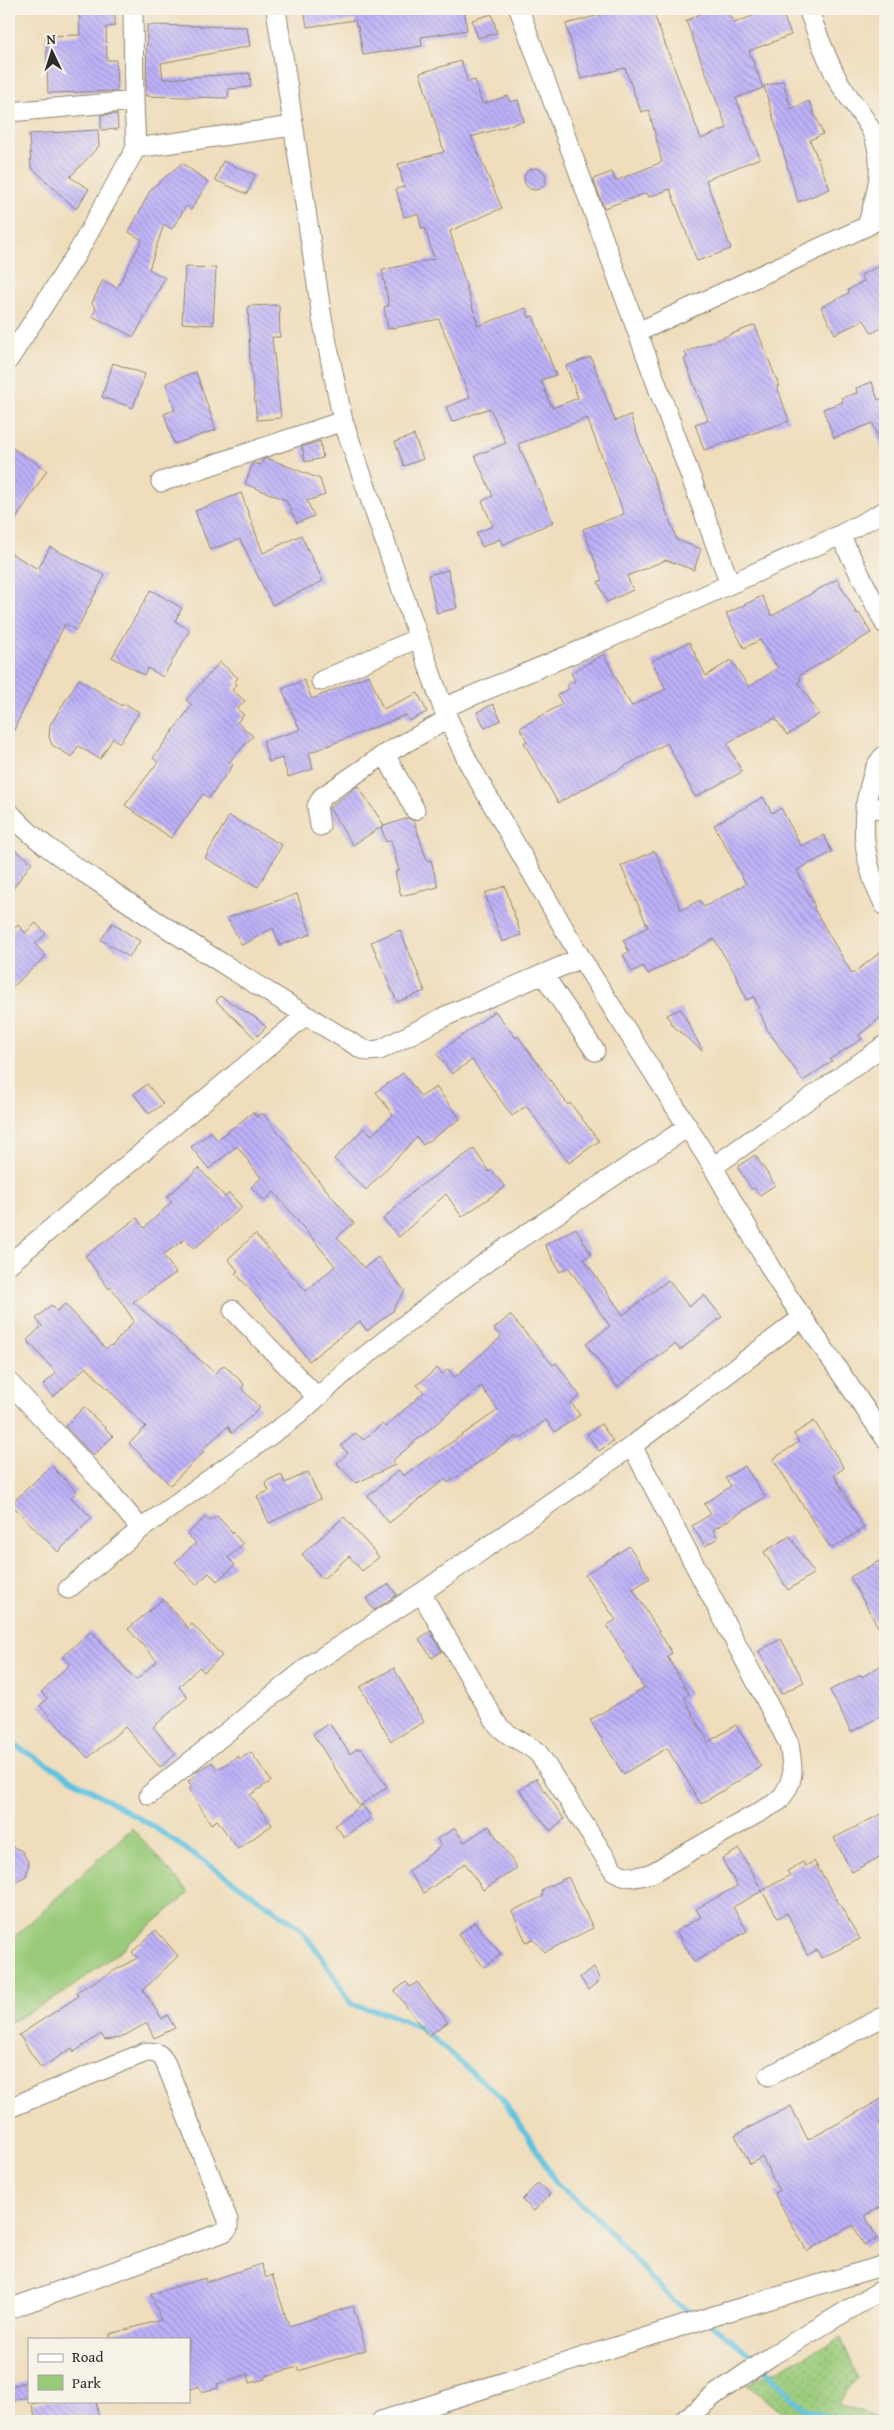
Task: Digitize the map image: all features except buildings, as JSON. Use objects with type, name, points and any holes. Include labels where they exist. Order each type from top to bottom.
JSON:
[{"type":"street","points":[[9,358],[79,250],[136,148],[133,9]]},
{"type":"street","points":[[276,9],[322,318],[343,421],[445,714],[468,762],[504,827],[581,958],[713,1167],[779,1283],[885,1438]]},
{"type":"street","points":[[808,9],[830,66],[870,130],[879,152],[880,174],[877,195],[867,226]]},
{"type":"street","points":[[521,10],[730,584]]},
{"type":"street","points":[[9,112],[134,101]]},
{"type":"street","points":[[136,148],[194,142],[294,126]]},
{"type":"street","points":[[638,332],[867,226],[885,215]]},
{"type":"street","points":[[162,482],[343,421]]},
{"type":"street","points":[[320,826],[317,806],[322,797],[445,714],[840,535],[885,511]]},
{"type":"street","points":[[840,535],[885,624]]},
{"type":"street","points":[[321,681],[418,638]]},
{"type":"street","points":[[385,754],[415,810]]},
{"type":"street","points":[[885,755],[876,764],[864,806],[863,830],[868,860],[885,906]]},
{"type":"street","points":[[864,806],[885,809]]},
{"type":"street","points":[[9,812],[53,851],[152,919],[360,1048],[374,1051],[581,958]]},
{"type":"street","points":[[544,974],[595,1051]]},
{"type":"street","points":[[9,1264],[306,1015]]},
{"type":"street","points":[[713,1167],[885,1045]]},
{"type":"street","points":[[68,1589],[141,1528],[298,1415],[317,1397],[458,1283],[506,1248],[688,1127]]},
{"type":"street","points":[[233,1310],[317,1397]]},
{"type":"street","points":[[149,1794],[313,1663],[421,1593],[632,1446],[803,1317]]},
{"type":"street","points":[[9,1382],[141,1528]]},
{"type":"street","points":[[421,1593],[497,1724],[505,1733],[526,1743],[539,1754],[614,1870],[622,1876],[637,1878],[652,1873],[779,1801],[790,1787],[793,1772],[789,1744],[632,1446]]},
{"type":"street","points":[[769,2076],[885,2016]]},
{"type":"street","points":[[9,2108],[146,2052],[155,2052],[161,2055],[228,2220],[228,2228],[224,2232],[9,2309]]},
{"type":"street","points":[[381,2421],[410,2418],[723,2313],[885,2265]]},
{"type":"street","points":[[688,2420],[745,2374],[771,2356],[885,2288]]},
{"type":"green space","points":[[132,1828],[189,1893],[116,1954],[64,1993],[9,2023],[9,1942]]},
{"type":"green space","points":[[841,2338],[858,2378],[838,2404],[885,2421],[793,2421],[747,2385]]},
{"type":"waterway","points":[[9,1742],[154,1827],[298,1926],[322,1957],[352,2005],[386,2013],[421,2028],[501,2097],[528,2136],[556,2183],[593,2214],[675,2303],[697,2316]]},
{"type":"waterway","points":[[708,2322],[750,2354],[804,2409],[845,2421]]}]
